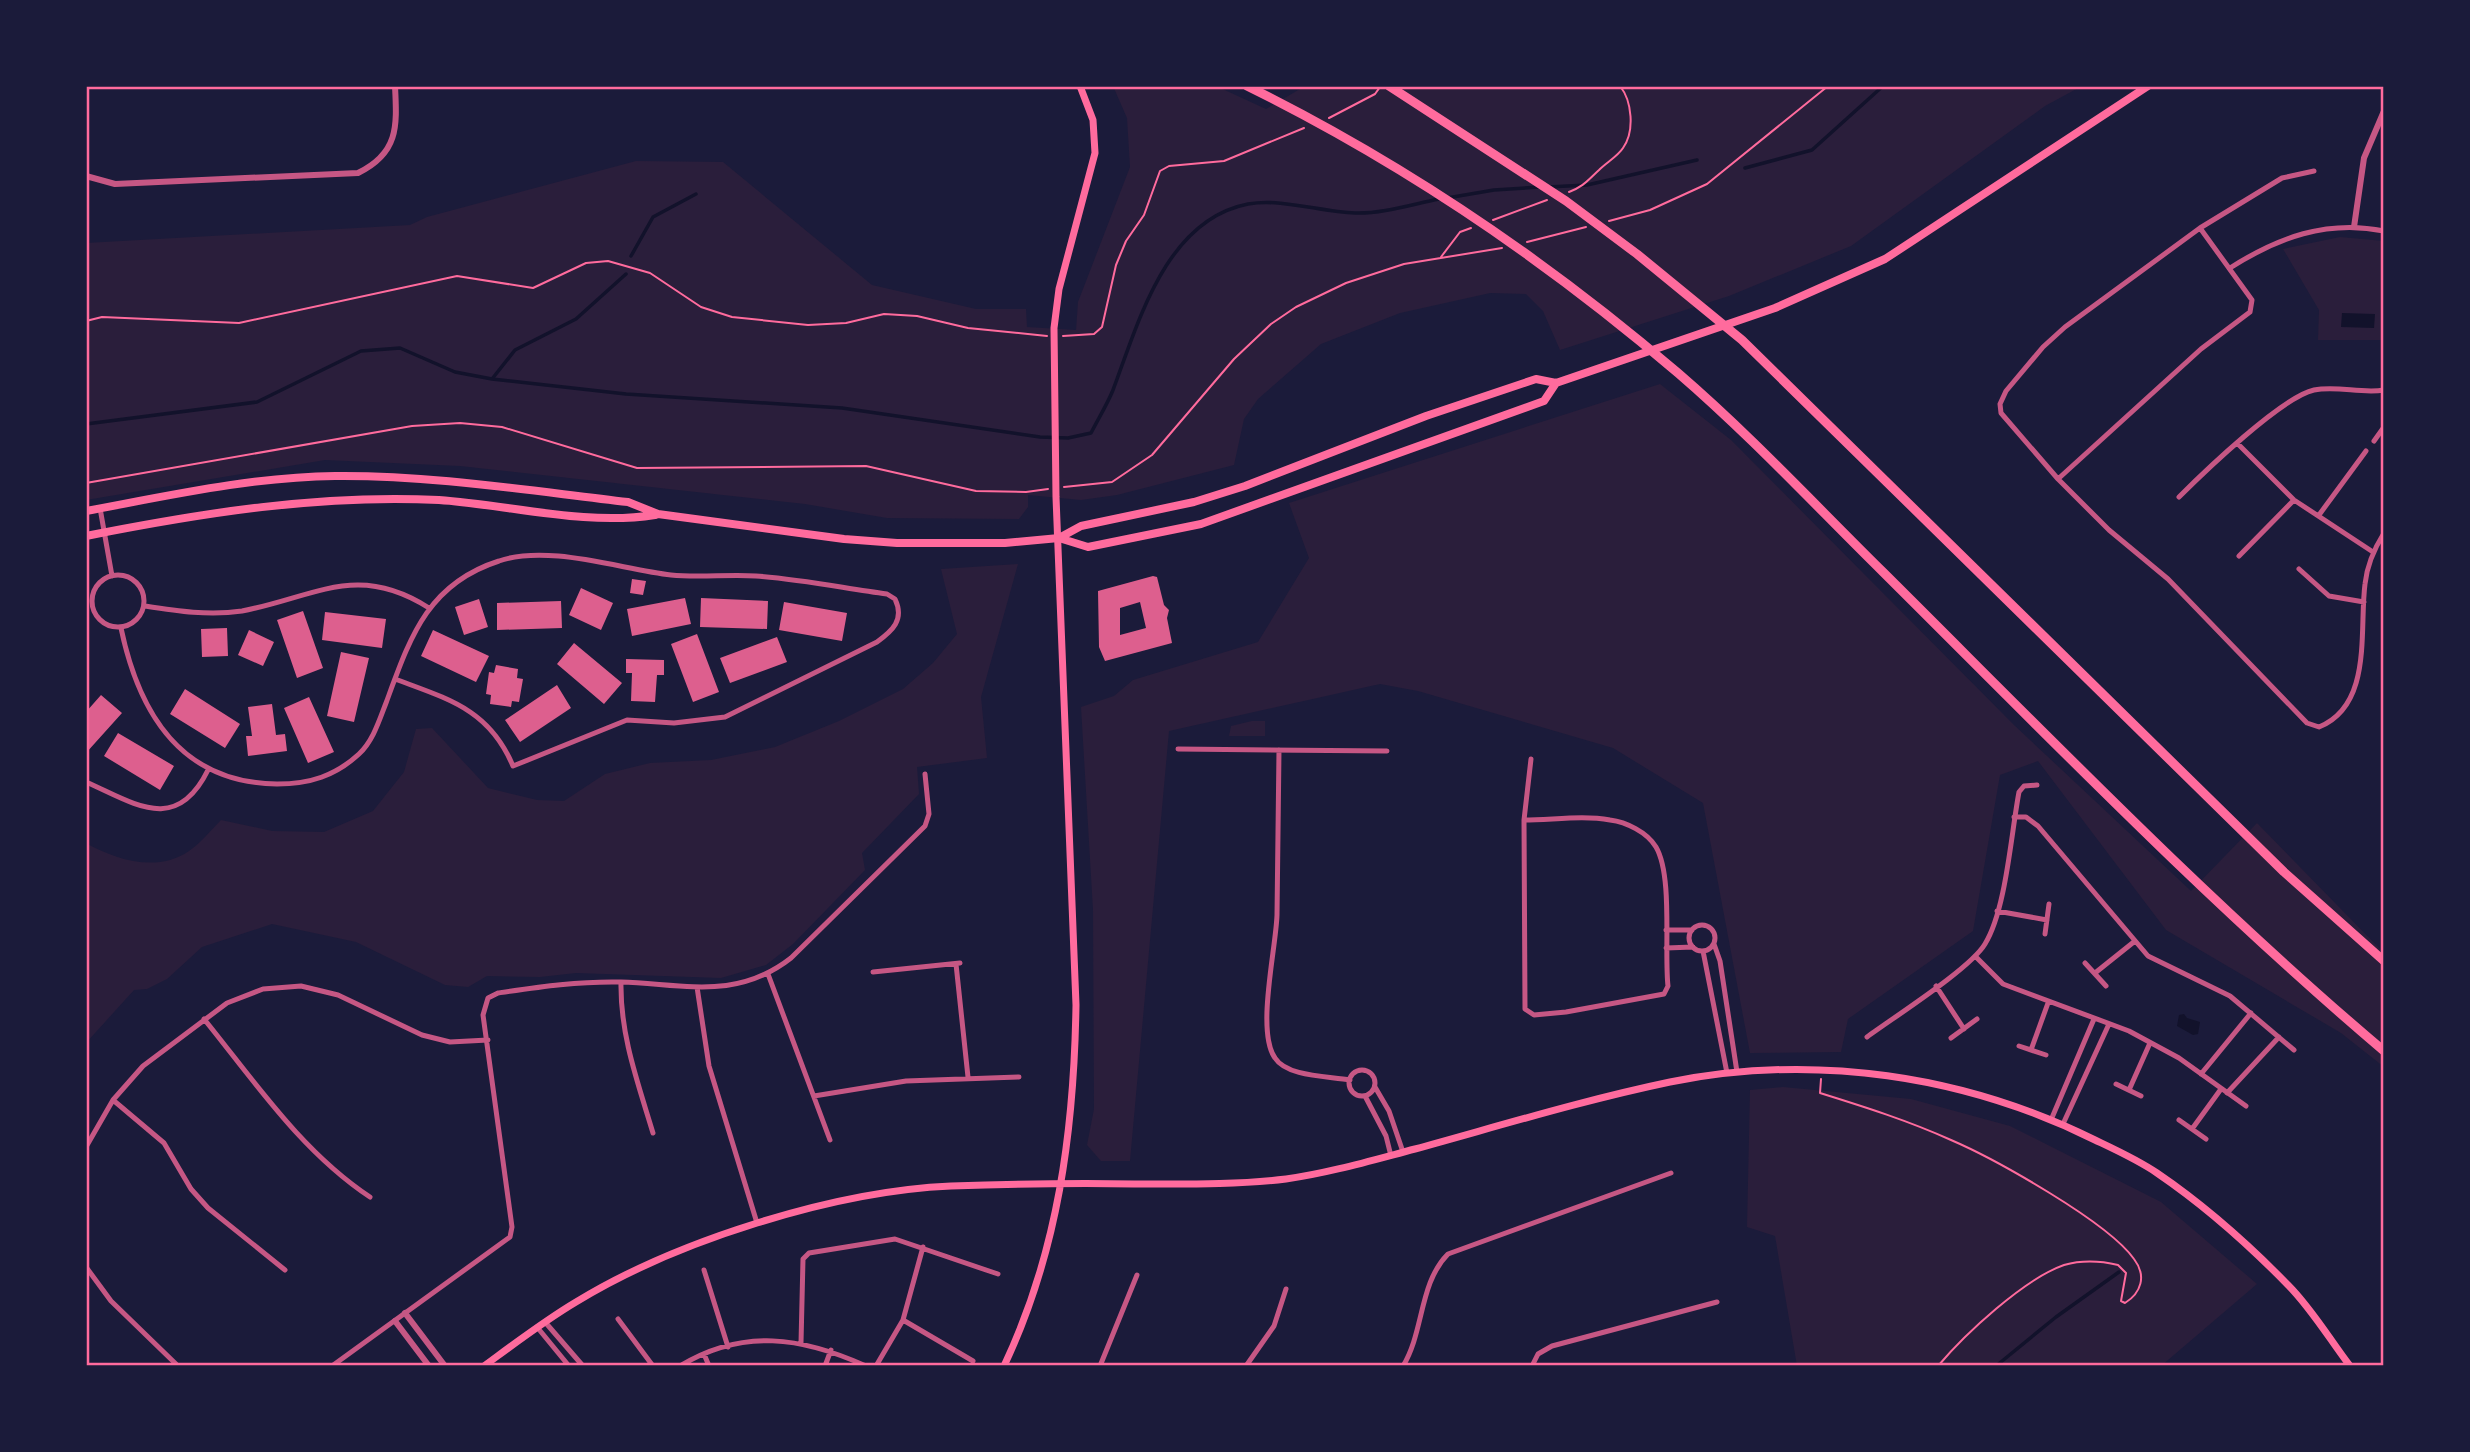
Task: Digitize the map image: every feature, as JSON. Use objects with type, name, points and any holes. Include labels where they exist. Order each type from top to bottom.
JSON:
[{"type":"highway","points":[[1247,86],[1295,109],[1395,167],[1472,217],[1573,289],[1691,385],[2198,884],[2309,987],[2384,1051]]},
{"type":"highway","points":[[1389,86],[1566,201],[1690,295],[1764,360],[2246,835],[2384,961]]},
{"type":"main road","points":[[1004,1366],[1040,1277],[1062,1183],[1075,1063],[1076,1005],[1056,497],[1054,328],[1059,289],[1095,152],[1093,120],[1080,86]]},
{"type":"main road","points":[[1059,538],[1081,526],[1194,502],[1426,416],[1536,379],[1556,383],[1775,308],[1885,259],[2148,86]]},
{"type":"main road","points":[[86,511],[223,486],[333,476],[411,478],[628,502],[658,514],[897,543],[1005,543],[1059,538],[1088,547],[1202,524],[1434,438],[1544,401],[1556,383]]},
{"type":"main road","points":[[86,536],[243,510],[360,498],[441,500],[623,520],[658,514]]},
{"type":"main road","points":[[484,1366],[537,1327],[611,1283],[757,1223],[877,1194],[944,1186],[1204,1184],[1286,1179],[1391,1156],[1637,1090],[1727,1073],[1822,1070],[1863,1071],[1980,1094],[2063,1124],[2155,1172],[2211,1214],[2292,1288],[2350,1366]]},
{"type":"street","points":[[86,176],[115,184],[358,173],[376,164],[389,148],[396,125],[395,86]]},
{"type":"street","points":[[2354,228],[2364,159],[2384,111]]},
{"type":"street","points":[[2314,171],[2282,178],[2200,228],[2065,327],[2043,347],[2006,391],[2000,404],[2001,414],[2058,479],[2109,530],[2168,579],[2307,723],[2319,727],[2331,722],[2346,703],[2356,681],[2361,664],[2365,583],[2373,552],[2384,533]]},
{"type":"street","points":[[2058,479],[2201,349],[2250,312],[2252,300],[2200,228]]},
{"type":"street","points":[[2230,268],[2290,236],[2320,229],[2384,231]]},
{"type":"street","points":[[2179,498],[2223,453],[2302,393],[2325,388],[2367,392],[2384,390]]},
{"type":"street","points":[[2374,441],[2384,427]]},
{"type":"street","points":[[2237,443],[2294,499],[2373,552]]},
{"type":"street","points":[[2319,515],[2367,451]]},
{"type":"street","points":[[2239,556],[2294,499]]},
{"type":"street","points":[[100,508],[112,576]]},
{"type":"street","points":[[121,628],[130,670],[155,717],[182,750],[208,770],[224,778],[253,783],[297,784],[333,775],[359,754],[370,740],[394,679],[410,639],[429,608],[454,584],[477,569],[524,555],[675,575],[754,576],[874,593],[891,596],[899,611],[897,625],[877,642],[726,717],[674,723],[627,720],[513,766],[492,729],[476,714],[460,704],[394,679]]},
{"type":"street","points":[[2299,569],[2329,596],[2364,602]]},
{"type":"street","points":[[121,575],[136,582],[142,589],[145,606],[137,621],[121,628],[113,628],[99,619],[89,595],[99,583],[112,576],[121,575]]},
{"type":"street","points":[[145,606],[195,614],[239,611],[329,588],[362,584],[384,586],[406,593],[429,608]]},
{"type":"street","points":[[1178,748],[1387,751]]},
{"type":"street","points":[[1279,750],[1277,918],[1268,998],[1270,1047],[1276,1060],[1288,1069],[1350,1080]]},
{"type":"street","points":[[1524,820],[1603,819],[1620,822],[1652,841],[1659,856],[1666,930],[1668,989],[1661,996],[1566,1012],[1534,1015],[1528,1012],[1524,1002],[1524,820],[1531,760]]},
{"type":"street","points":[[86,782],[140,808],[166,808],[194,794],[208,770]]},
{"type":"street","points":[[332,1366],[510,1237],[512,1227],[483,1006],[498,993],[562,983],[621,982],[697,988],[738,985],[768,974],[791,958],[925,825],[929,814],[925,774]]},
{"type":"street","points":[[1867,1037],[1975,956],[1992,932],[2019,792],[2024,786],[2037,785]]},
{"type":"street","points":[[2014,817],[2026,817],[2038,826],[2147,956],[2230,996],[2294,1050]]},
{"type":"street","points":[[2045,934],[2049,904]]},
{"type":"street","points":[[1997,911],[2047,920]]},
{"type":"street","points":[[1666,930],[1692,930],[1699,926],[1711,929],[1715,936],[1714,944],[1720,961],[1737,1072]]},
{"type":"street","points":[[1692,930],[1689,939],[1693,947]]},
{"type":"street","points":[[2095,974],[2134,941]]},
{"type":"street","points":[[1703,951],[1714,944]]},
{"type":"street","points":[[1666,948],[1693,947],[1703,951]]},
{"type":"street","points":[[1703,951],[1727,1073]]},
{"type":"street","points":[[1975,956],[2003,984],[2109,1024],[2150,1043],[2246,1106]]},
{"type":"street","points":[[873,972],[958,963],[968,1077]]},
{"type":"street","points":[[2085,963],[2106,986]]},
{"type":"street","points":[[768,974],[830,1140]]},
{"type":"street","points":[[621,982],[621,1010],[626,1044],[653,1133]]},
{"type":"street","points":[[86,1147],[113,1100],[144,1066],[227,1003],[263,989],[301,986],[338,995],[422,1035],[450,1042],[488,1040]]},
{"type":"street","points":[[1936,986],[1964,1029]]},
{"type":"street","points":[[697,988],[709,1066],[757,1223]]},
{"type":"street","points":[[2031,1050],[2048,1003]]},
{"type":"street","points":[[2201,1074],[2251,1013]]},
{"type":"street","points":[[204,1019],[295,1131],[343,1179],[370,1197]]},
{"type":"street","points":[[1951,1038],[1977,1019]]},
{"type":"street","points":[[2051,1120],[2094,1019]]},
{"type":"street","points":[[2063,1124],[2109,1024]]},
{"type":"street","points":[[2192,1129],[2224,1091],[2279,1037]]},
{"type":"street","points":[[2129,1090],[2150,1043]]},
{"type":"street","points":[[2019,1046],[2046,1055]]},
{"type":"street","points":[[1391,1156],[1386,1136],[1365,1096],[1354,1093],[1350,1080],[1354,1073],[1367,1071],[1374,1077],[1375,1087],[1389,1111],[1403,1152]]},
{"type":"street","points":[[814,1096],[906,1081],[1019,1077]]},
{"type":"street","points":[[2116,1084],[2141,1096]]},
{"type":"street","points":[[1365,1096],[1375,1087]]},
{"type":"street","points":[[113,1100],[164,1143],[191,1189],[208,1208],[285,1270]]},
{"type":"street","points":[[2179,1120],[2206,1139]]},
{"type":"street","points":[[1403,1366],[1423,1315],[1435,1268],[1448,1254],[1671,1173]]},
{"type":"street","points":[[801,1342],[805,1256],[808,1252],[895,1238],[998,1274]]},
{"type":"street","points":[[876,1366],[903,1320],[923,1247]]},
{"type":"street","points":[[86,1266],[111,1301],[178,1366]]},
{"type":"street","points":[[704,1270],[729,1347]]},
{"type":"street","points":[[1100,1366],[1138,1275]]},
{"type":"street","points":[[1247,1366],[1274,1326],[1286,1289]]},
{"type":"street","points":[[1532,1366],[1538,1354],[1552,1346],[1717,1302]]},
{"type":"street","points":[[400,1317],[429,1366]]},
{"type":"street","points":[[400,1317],[445,1366]]},
{"type":"street","points":[[618,1319],[653,1366]]},
{"type":"street","points":[[903,1320],[973,1362]]},
{"type":"street","points":[[545,1322],[583,1366]]},
{"type":"street","points":[[537,1327],[569,1366]]},
{"type":"street","points":[[680,1366],[704,1354],[754,1342],[801,1342],[831,1350],[866,1366]]},
{"type":"street","points":[[825,1366],[831,1350]]},
{"type":"street","points":[[704,1354],[709,1366]]},
{"type":"path","points":[[1324,120],[1375,94],[1380,86]]},
{"type":"path","points":[[1600,224],[1650,210],[1707,184],[1828,86]]},
{"type":"path","points":[[86,321],[102,317],[239,323],[457,276],[533,288],[586,263],[608,261],[650,272],[701,307],[732,317],[808,325],[895,315],[1023,335],[1082,336],[1094,334],[1102,327],[1116,265],[1126,242],[1144,215],[1160,171],[1168,166],[1224,161],[1313,124]]},
{"type":"path","points":[[1527,242],[1588,227]]},
{"type":"path","points":[[1063,487],[1112,482],[1152,456],[1234,359],[1271,324],[1296,307],[1346,284],[1404,264],[1504,248]]},
{"type":"path","points":[[86,483],[412,426],[460,422],[502,427],[637,468],[866,466],[976,491],[1026,492],[1051,489]]},
{"type":"path","points":[[1822,1070],[1820,1093],[1894,1116],[1989,1158],[2099,1228],[2137,1264],[2141,1284],[2136,1297],[2125,1303],[2121,1301],[2126,1273],[2118,1265],[2084,1262],[2063,1266],[1982,1319],[1938,1366]]},
{"type":"shaded area","points":[[1113,86],[1216,86],[1266,109],[1305,86],[2082,86],[2045,106],[1851,246],[1729,296],[1560,350],[1543,311],[1526,294],[1490,293],[1400,313],[1321,344],[1258,399],[1244,419],[1234,465],[1117,495],[1081,500],[1028,495],[1028,507],[1019,519],[887,518],[805,504],[460,466],[325,460],[86,500],[86,243],[410,225],[427,217],[636,161],[723,162],[872,285],[976,309],[1026,309],[1027,327],[1076,330],[1078,302],[1130,167],[1127,118]]},
{"type":"shaded area","points":[[2340,237],[2384,241],[2384,340],[2318,340],[2319,310],[2283,249]]},
{"type":"shaded area","points":[[2342,313],[2375,314],[2374,328],[2341,327]]},
{"type":"shaded area","points":[[1660,384],[1731,440],[2014,725],[2191,891],[2257,823],[2380,949],[2384,957],[2384,1067],[2341,1033],[2166,930],[2038,761],[2000,775],[1973,931],[1848,1019],[1841,1052],[1750,1053],[1703,803],[1613,748],[1418,691],[1380,684],[1169,731],[1130,1161],[1101,1161],[1087,1145],[1094,1109],[1093,910],[1081,707],[1114,696],[1133,680],[1258,642],[1309,558],[1289,503]]},
{"type":"shaded area","points":[[1018,564],[981,697],[987,758],[917,767],[919,794],[862,853],[865,870],[793,944],[766,965],[721,978],[576,973],[540,977],[487,976],[468,987],[445,985],[356,942],[272,924],[202,947],[167,979],[147,989],[134,990],[86,1043],[86,843],[110,855],[150,863],[177,858],[189,851],[221,820],[272,831],[324,832],[373,811],[404,772],[416,729],[432,728],[488,788],[537,800],[564,801],[605,774],[650,763],[711,760],[775,747],[839,721],[903,689],[933,663],[957,634],[941,569]]},
{"type":"shaded area","points":[[1265,721],[1265,736],[1229,736],[1231,726]]},
{"type":"shaded area","points":[[2184,1014],[2187,1018],[2200,1022],[2198,1034],[2193,1035],[2177,1026],[2179,1015]]},
{"type":"shaded area","points":[[1783,1087],[1911,1099],[2010,1126],[2161,1202],[2257,1284],[2161,1366],[1797,1366],[1775,1236],[1747,1227],[1750,1090]]},
{"type":"building","points":[[1157,577],[1164,605],[1169,610],[1167,618],[1172,643],[1105,661],[1099,647],[1098,591]],"holes":[[[1140,602],[1146,628],[1120,635],[1120,608]]]},
{"type":"building","points":[[632,579],[646,581],[643,595],[630,593]]},
{"type":"building","points":[[581,588],[613,603],[601,630],[569,615]]},
{"type":"building","points":[[685,598],[691,624],[632,636],[627,609]]},
{"type":"building","points":[[701,598],[768,601],[767,629],[700,627]]},
{"type":"building","points":[[479,599],[488,627],[464,635],[455,607]]},
{"type":"building","points":[[561,601],[562,628],[497,630],[497,603]]},
{"type":"building","points":[[784,602],[847,613],[842,641],[779,630]]},
{"type":"building","points":[[303,611],[323,668],[297,678],[277,620]]},
{"type":"building","points":[[325,612],[386,619],[382,648],[322,640]]},
{"type":"building","points":[[227,628],[228,656],[202,657],[201,629]]},
{"type":"building","points":[[249,630],[274,642],[263,666],[238,655]]},
{"type":"building","points":[[433,630],[489,656],[476,682],[421,656]]},
{"type":"building","points":[[697,634],[719,692],[693,702],[671,644]]},
{"type":"building","points":[[777,637],[787,662],[730,683],[720,658]]},
{"type":"building","points":[[574,643],[622,683],[604,704],[557,664]]},
{"type":"building","points":[[341,652],[369,658],[354,722],[327,716]]},
{"type":"building","points":[[626,659],[664,660],[664,675],[657,675],[655,702],[631,701],[632,673],[626,673]]},
{"type":"building","points":[[496,665],[518,669],[517,678],[523,679],[519,702],[512,701],[511,707],[490,704],[491,695],[486,694],[489,672],[494,673]]},
{"type":"building","points":[[557,685],[571,708],[520,742],[505,720]]},
{"type":"building","points":[[185,689],[240,724],[225,748],[170,714]]},
{"type":"building","points":[[101,695],[122,713],[86,753],[86,712]]},
{"type":"building","points":[[309,697],[334,752],[308,763],[284,708]]},
{"type":"building","points":[[272,704],[276,735],[285,734],[287,751],[248,756],[246,736],[252,736],[248,707]]},
{"type":"building","points":[[118,733],[174,766],[160,790],[104,756]]},
{"type":"waterway","points":[[1745,168],[1812,150],[1883,86]]},
{"type":"waterway","points":[[1548,187],[1587,185],[1697,160]]},
{"type":"waterway","points":[[1447,198],[1494,190],[1540,187]]},
{"type":"waterway","points":[[631,256],[653,217],[696,194]]},
{"type":"waterway","points":[[86,424],[257,402],[361,351],[400,348],[455,372],[492,379],[626,394],[842,408],[1040,437],[1068,438],[1091,433],[1111,396],[1133,335],[1159,278],[1175,252],[1195,231],[1219,214],[1248,204],[1261,203],[1365,213],[1439,199]]},
{"type":"waterway","points":[[492,379],[515,350],[576,319],[626,274]]},
{"type":"waterway","points":[[1996,1366],[2056,1317],[2119,1272]]}]
